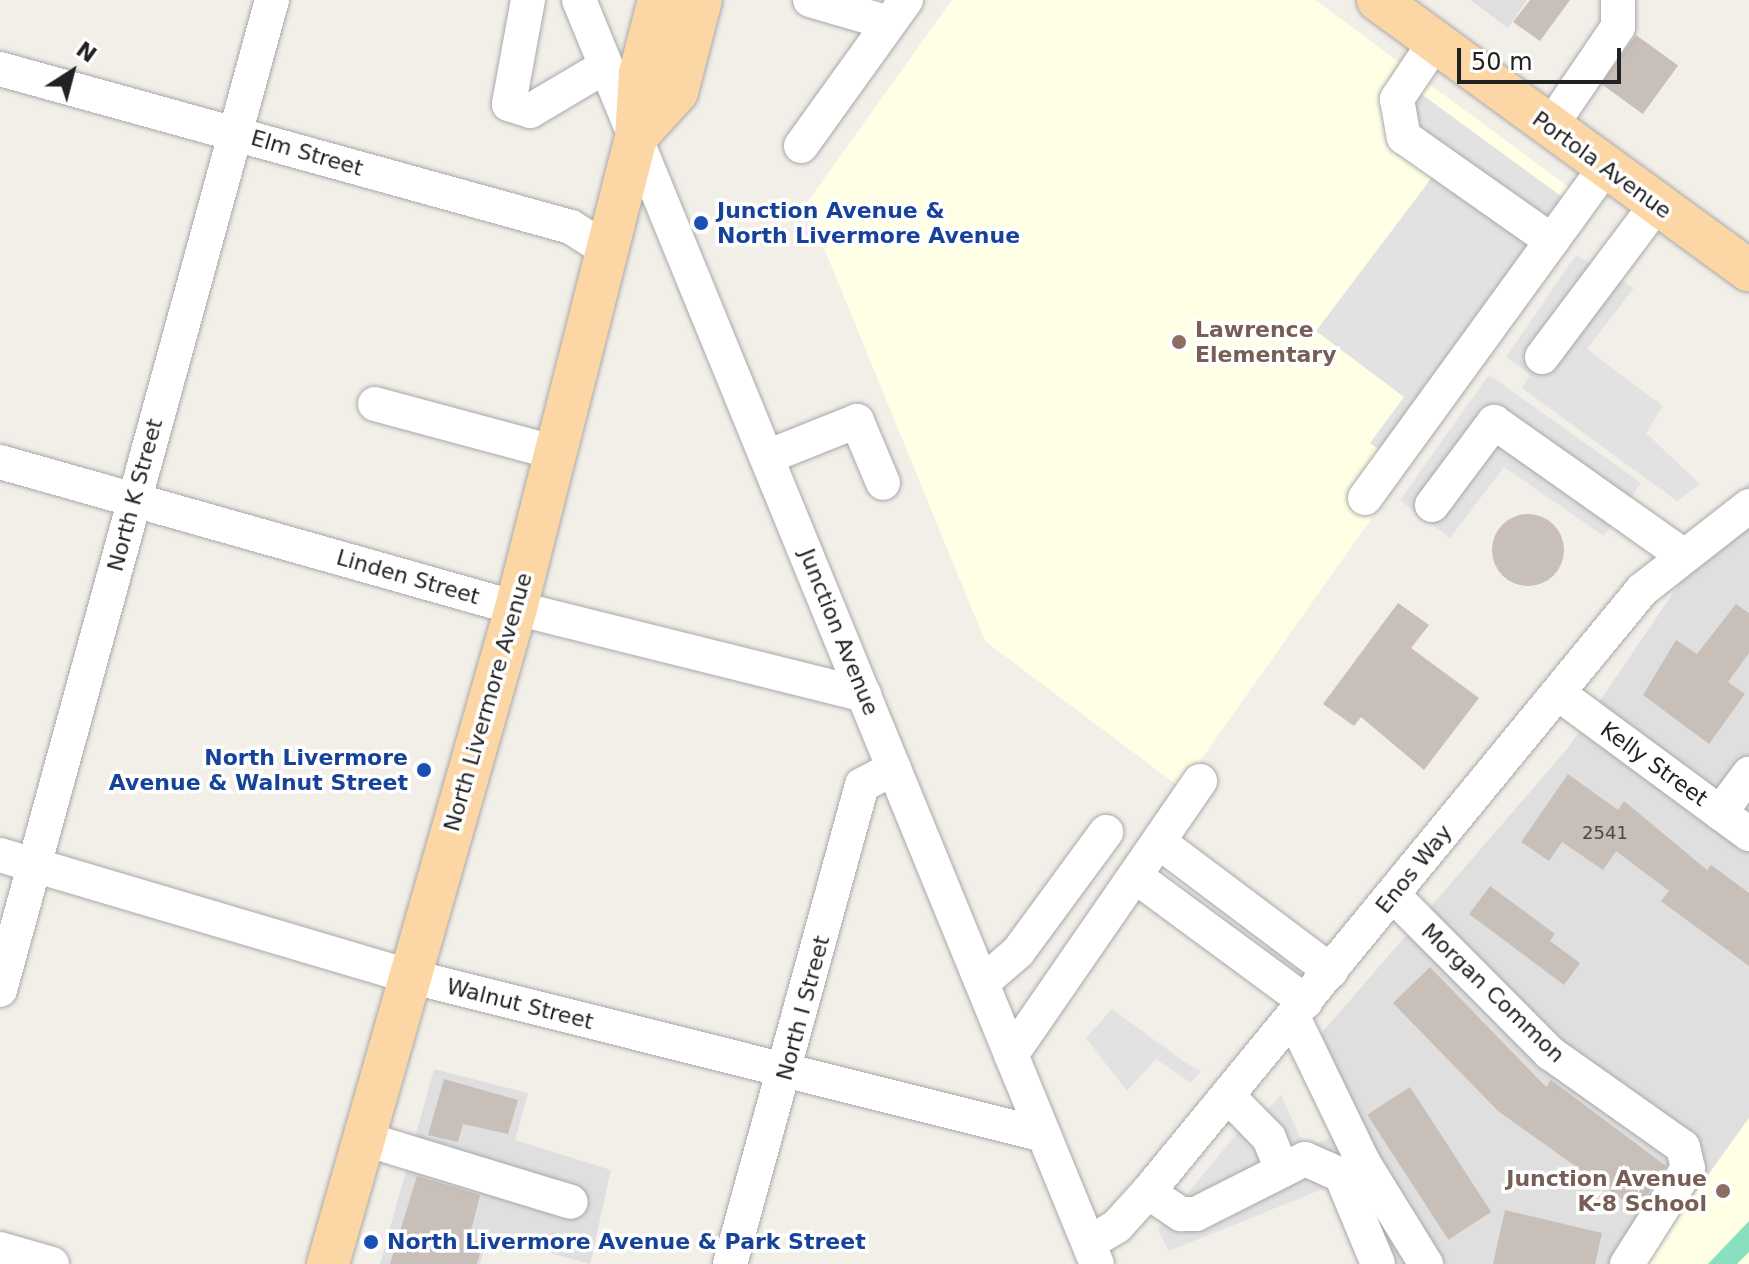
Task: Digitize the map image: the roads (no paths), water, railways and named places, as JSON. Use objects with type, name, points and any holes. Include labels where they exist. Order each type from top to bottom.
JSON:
[{"type":"main road","name":"North Livermore Avenue","points":[[328,1264],[413,977],[516,608],[636,137],[640,73],[659,0]]},
{"type":"main road","name":"North Livermore Avenue","points":[[636,137],[677,92],[701,0]]},
{"type":"main road","name":"Portola Avenue","points":[[1378,0],[1749,271]]},
{"type":"street","name":"North K Street","points":[[0,990],[272,0]]},
{"type":"street","points":[[528,0],[509,104],[530,111],[606,66]]},
{"type":"street","name":"Junction Avenue","points":[[579,0],[1093,1254]]},
{"type":"street","points":[[801,146],[897,11],[810,0]]},
{"type":"street","points":[[1550,127],[1618,27],[1618,0]]},
{"type":"street","points":[[1435,42],[1397,99],[1404,137],[1552,241]]},
{"type":"street","name":"Elm Street","points":[[0,69],[571,227],[607,250]]},
{"type":"street","points":[[1365,498],[1605,168]]},
{"type":"street","points":[[1542,357],[1656,205]]},
{"type":"street","points":[[375,404],[556,453]]},
{"type":"street","points":[[767,457],[857,421],[883,483]]},
{"type":"street","points":[[1432,505],[1494,422],[1681,554]]},
{"type":"street","name":"Linden Street","points":[[0,462],[516,608],[864,695]]},
{"type":"street","name":"Enos Way","points":[[1093,1254],[1228,1096],[1559,694],[1681,554],[1749,506]]},
{"type":"street","name":"Kelly Street","points":[[1559,694],[1749,834]]},
{"type":"street","name":"North I Street","points":[[730,1264],[786,1072],[862,785],[894,768]]},
{"type":"street","points":[[1720,813],[1749,774]]},
{"type":"street","points":[[1011,1055],[1200,781]]},
{"type":"street","points":[[982,983],[1018,952],[1106,832]]},
{"type":"street","points":[[1159,842],[1331,971]]},
{"type":"street","name":"Walnut Street","points":[[0,855],[413,977],[1044,1135]]},
{"type":"street","points":[[1135,876],[1299,1009],[1363,1162],[1426,1264]]},
{"type":"street","name":"Morgan Common","points":[[1393,895],[1550,1053],[1683,1147],[1688,1168],[1627,1264]]},
{"type":"street","points":[[1228,1096],[1293,1165],[1341,1175],[1378,1264]]},
{"type":"street","points":[[365,1139],[571,1202]]},
{"type":"street","points":[[1148,1192],[1181,1214],[1196,1214],[1293,1165]]},
{"type":"street","points":[[0,1249],[52,1264]]},
{"type":"place","name":"Junction Avenue & North Livermore Avenue","points":[[701,223]]},
{"type":"place","name":"Lawrence Elementary","points":[[1179,342]]},
{"type":"place","name":"North Livermore Avenue & Walnut Street","points":[[424,770]]},
{"type":"place","name":"Junction Avenue K-8 School","points":[[1723,1191]]},
{"type":"place","name":"North Livermore Avenue & Park Street","points":[[371,1242]]}]
